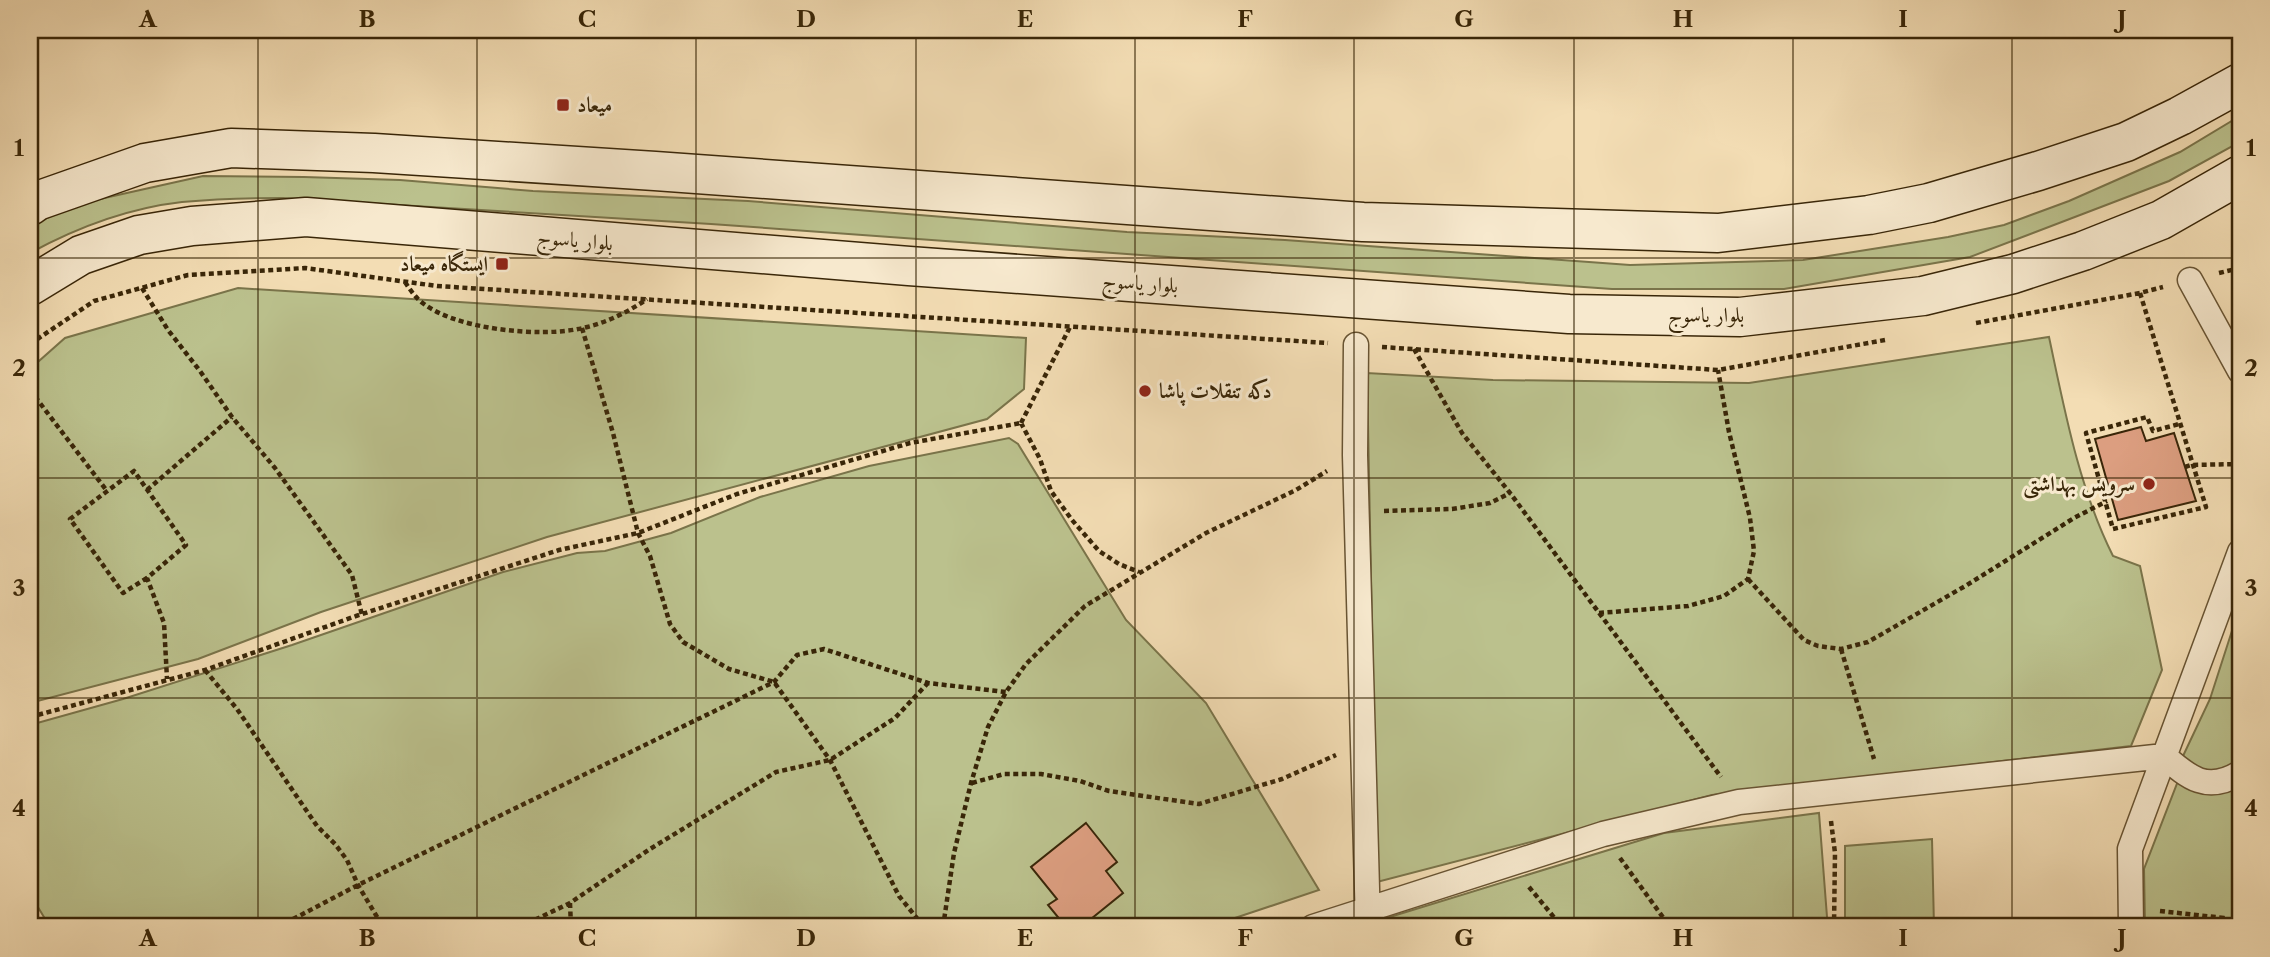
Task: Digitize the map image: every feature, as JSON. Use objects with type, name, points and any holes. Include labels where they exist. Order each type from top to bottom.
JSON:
[{"type":"main road","points":[[30,206],[37,201],[145,163],[231,148],[374,153],[654,171],[1363,222],[1718,233],[1869,215],[1929,204],[2126,142],[2180,117],[2240,83]]},
{"type":"main road","name":"بلوار یاسوج","points":[[30,285],[81,255],[139,235],[192,226],[306,217],[895,265],[1556,314],[1740,317],[1923,296],[2013,274],[2083,251],[2161,220],[2240,175]]},
{"type":"street","points":[[2190,280],[2240,371]]},
{"type":"street","points":[[1356,345],[1355,455],[1371,921]]},
{"type":"street","points":[[2131,917],[2130,849],[2240,552]]},
{"type":"street","points":[[1313,927],[1371,921],[1511,864],[1603,834],[1740,802],[2164,756],[2186,776],[2201,782],[2225,780],[2240,773]]},
{"type":"path","points":[[404,282],[418,300],[433,309],[483,327],[520,333],[582,328],[629,311],[647,299]]},
{"type":"path","points":[[142,288],[168,330],[232,417],[275,468],[352,575],[362,615]]},
{"type":"path","points":[[2140,293],[2206,507],[2113,529],[2085,433],[2147,416],[2153,431],[2179,424]]},
{"type":"path","points":[[1021,423],[1070,327]]},
{"type":"path","points":[[582,328],[613,433],[638,533],[650,556],[670,624],[683,642],[729,669],[774,682],[830,760],[899,896],[925,927]]},
{"type":"path","points":[[1414,349],[1462,433],[1510,493],[1740,802]]},
{"type":"path","points":[[1598,614],[1688,606],[1724,596],[1748,579],[1754,551],[1750,518],[1728,432],[1718,370]]},
{"type":"path","points":[[30,390],[107,491]]},
{"type":"path","points":[[148,490],[232,417]]},
{"type":"path","points":[[30,718],[205,670],[559,550],[638,533],[737,494],[910,443],[1021,423]]},
{"type":"path","points":[[1021,423],[1040,459],[1051,491],[1072,520],[1099,551],[1119,564],[1139,572]]},
{"type":"path","points":[[943,927],[954,853],[988,727],[1006,692],[1027,664],[1085,606],[1206,533],[1296,490],[1355,455]]},
{"type":"path","points":[[2185,467],[2240,464]]},
{"type":"path","points":[[134,471],[148,490],[186,545],[147,578],[123,593],[70,519],[134,471]]},
{"type":"path","points":[[1357,511],[1413,512],[1452,509],[1490,503],[1510,493]]},
{"type":"path","points":[[1748,579],[1804,640],[1818,646],[1841,649],[1868,642],[1967,585],[2074,518],[2107,501]]},
{"type":"path","points":[[147,578],[164,623],[167,679]]},
{"type":"path","points":[[278,927],[358,885],[774,682],[797,655],[824,649],[928,683],[1006,692]]},
{"type":"path","points":[[1841,649],[1881,786]]},
{"type":"path","points":[[205,670],[237,709],[317,826],[341,852],[383,927]]},
{"type":"path","points":[[520,927],[570,903],[650,849],[776,772],[830,760],[895,718],[928,683]]},
{"type":"path","points":[[971,783],[1004,774],[1041,774],[1080,781],[1109,791],[1199,804],[1282,779],[1363,743]]},
{"type":"path","points":[[1828,793],[1835,853],[1834,927]]},
{"type":"path","points":[[1603,834],[1670,927]]},
{"type":"path","points":[[1511,864],[1562,927]]},
{"type":"path","points":[[570,903],[571,927]]},
{"type":"path","points":[[2131,917],[2224,918],[2240,926]]},
{"type":"green space","points":[[2240,116],[2240,142],[2169,181],[1970,257],[1784,289],[1612,289],[711,224],[283,198],[194,201],[142,209],[84,227],[30,253],[30,225],[82,203],[203,176],[400,180],[533,191],[748,201],[1127,232],[1285,240],[1630,265],[1803,260],[1948,237],[2004,225],[2069,201],[2180,152]]},
{"type":"green space","points":[[238,288],[1026,338],[1024,389],[987,419],[547,537],[321,612],[198,659],[30,703],[30,369],[65,338]]},
{"type":"green space","points":[[2049,337],[2074,449],[2091,504],[2113,556],[2140,566],[2162,670],[2131,746],[1712,795],[1377,882],[1367,373],[1493,380],[1749,383]]},
{"type":"green space","points":[[1009,438],[1018,444],[1126,620],[1206,703],[1319,890],[1208,927],[50,927],[30,894],[30,725],[123,699],[292,645],[503,572],[577,553],[605,551],[671,533],[760,497],[869,466]]},
{"type":"green space","points":[[2240,606],[2240,764],[2223,773],[2188,766],[2183,756],[2210,699]]},
{"type":"green space","points":[[2178,781],[2240,781],[2240,927],[2145,927],[2144,869]]},
{"type":"green space","points":[[1819,813],[1827,917],[1809,927],[1380,927],[1380,920],[1664,833]]},
{"type":"green space","points":[[1932,839],[1934,927],[1845,927],[1845,846]]},
{"type":"building","name":"سرویس بهداشتی","points":[[2141,427],[2146,441],[2174,433],[2196,501],[2118,520],[2095,439]]},
{"type":"building","points":[[1086,823],[1117,862],[1106,871],[1123,893],[1081,927],[1066,927],[1048,905],[1057,899],[1031,867]]},
{"type":"place","name":"میعاد","points":[[563,105]]},
{"type":"place","name":"ایستگاه میعاد","points":[[502,264]]},
{"type":"place","name":"دکه تنقلات پاشا","points":[[1145,391]]},
{"type":"place","name":"سرویس بهداشتی","points":[[2149,484]]}]
